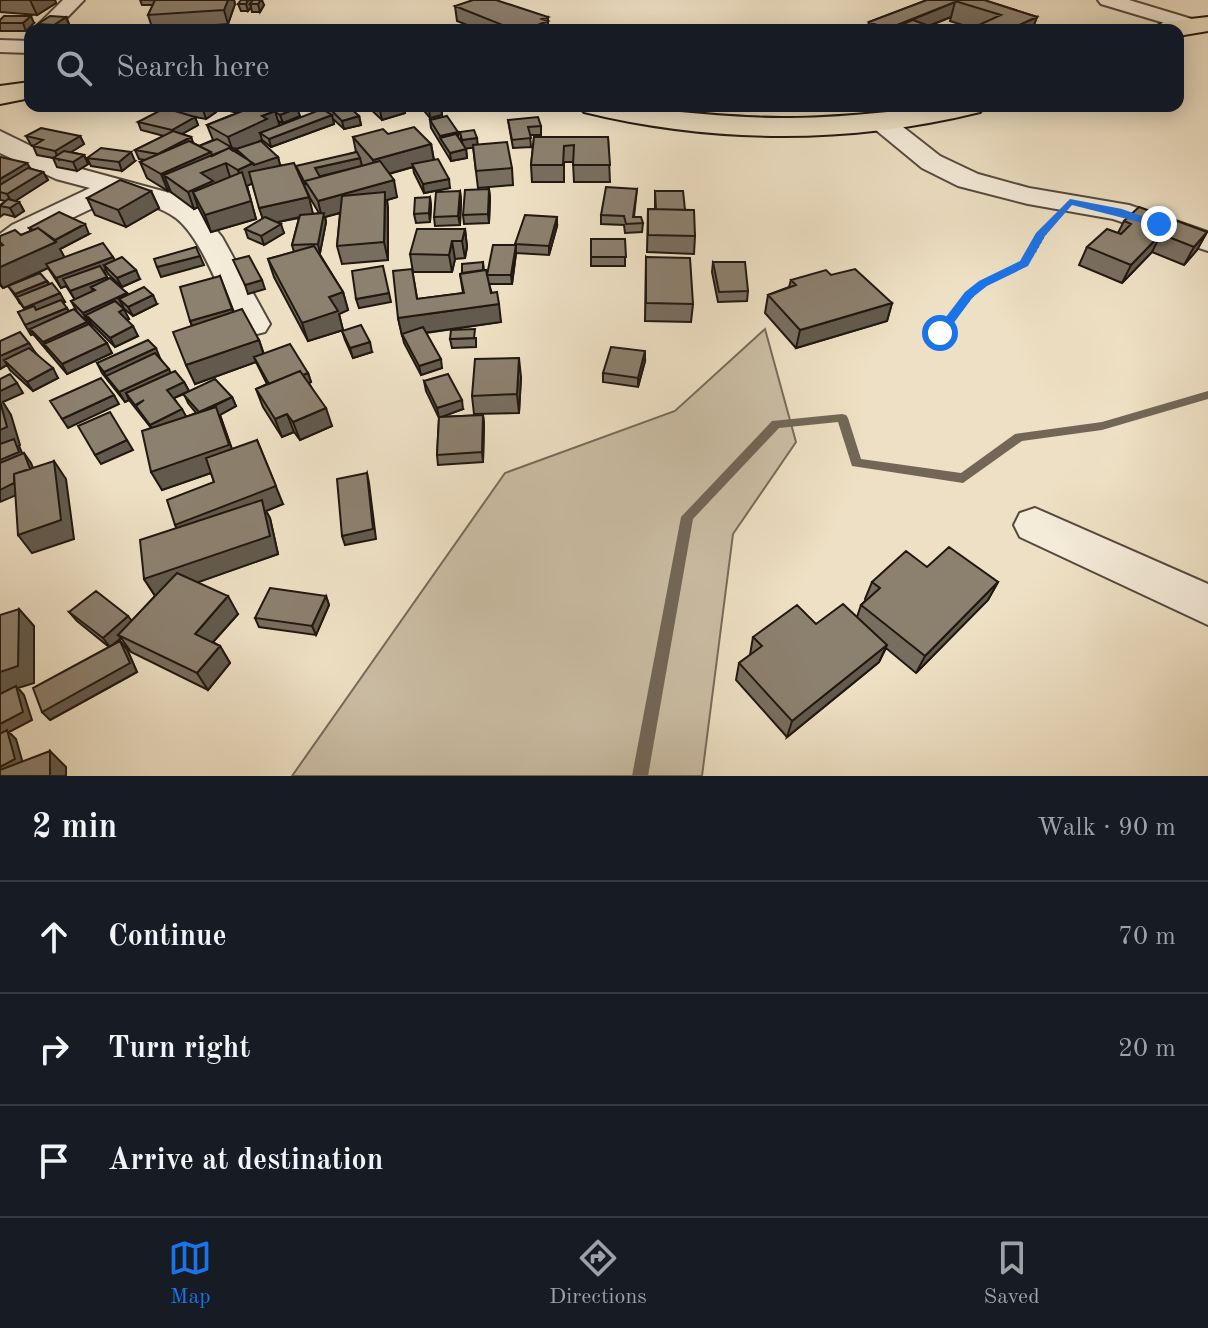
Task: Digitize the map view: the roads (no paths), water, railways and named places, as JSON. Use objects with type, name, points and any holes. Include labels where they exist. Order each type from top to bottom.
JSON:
[{"type":"highway","points":[[0,95],[24,91]]},
{"type":"highway","points":[[625,112],[667,120],[809,126],[880,121],[934,112]]},
{"type":"street","points":[[49,24],[74,0]]},
{"type":"street","points":[[1108,0],[1181,24]]},
{"type":"street","points":[[0,46],[24,46]]},
{"type":"street","points":[[880,121],[931,162],[968,180],[1028,196],[1119,211],[1208,242]]},
{"type":"street","points":[[0,139],[3,145],[54,169],[160,199],[187,213],[207,237],[253,324]]},
{"type":"street","points":[[0,249],[22,231],[115,187]]},
{"type":"street","points":[[1035,525],[1208,605]]},
{"type":"waterway","points":[[640,776],[687,517],[776,424],[842,418],[856,463],[963,478],[1019,437],[1102,426],[1208,395]]}]
